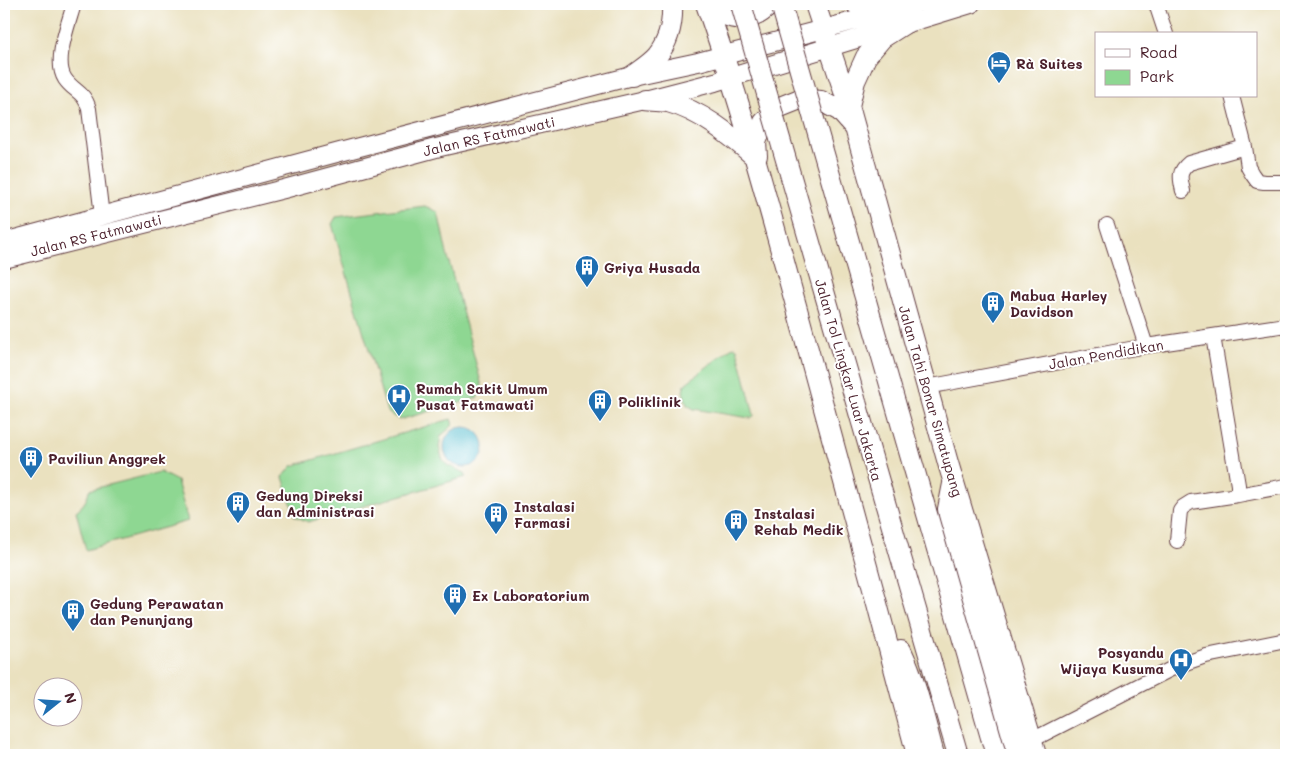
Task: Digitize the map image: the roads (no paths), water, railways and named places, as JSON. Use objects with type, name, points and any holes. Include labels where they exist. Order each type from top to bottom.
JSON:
[{"type":"highway","points":[[632,76],[656,56],[669,34],[673,13],[672,4]]},
{"type":"highway","points":[[706,4],[756,160],[881,616],[917,755]]},
{"type":"highway","points":[[710,4],[728,16],[742,19],[760,13],[770,4]]},
{"type":"highway","name":"Jalan Tol Lingkar Luar Jakarta","points":[[741,4],[958,755]]},
{"type":"highway","points":[[780,4],[996,755]]},
{"type":"highway","name":"Jalan Tahi Bonar Simatupang","points":[[815,4],[849,106],[953,480],[1034,748]]},
{"type":"highway","points":[[856,4],[869,9],[888,12]]},
{"type":"highway","points":[[849,106],[855,81],[866,57],[882,38],[904,24]]},
{"type":"highway","points":[[756,160],[756,142],[764,122],[780,107],[800,99],[821,100],[834,107],[840,111],[855,129]]},
{"type":"highway","points":[[645,100],[668,102],[714,124],[735,139],[756,160]]},
{"type":"highway","points":[[953,480],[948,509],[950,524],[1016,755]]},
{"type":"highway","points":[[881,616],[906,659],[934,755]]},
{"type":"main road","name":"Jalan RS Fatmawati","points":[[4,259],[284,189],[436,148],[645,100],[730,78],[888,12],[913,4]]},
{"type":"main road","name":"Jalan RS Fatmawati","points":[[4,242],[632,76],[723,56],[904,24],[971,4]]},
{"type":"main road","points":[[278,169],[284,189]]},
{"type":"street","points":[[74,4],[62,46],[61,70],[65,79],[86,99],[89,108],[102,216]]},
{"type":"street","points":[[1156,4],[1165,32]]},
{"type":"street","points":[[1233,98],[1246,147],[1248,167],[1252,174],[1258,181],[1281,182]]},
{"type":"street","points":[[1184,191],[1181,174],[1182,169],[1189,163],[1246,147]]},
{"type":"street","points":[[1107,225],[1146,346]]},
{"type":"street","name":"Jalan Pendidikan","points":[[927,387],[1146,346],[1286,325]]},
{"type":"street","points":[[1214,336],[1238,495]]},
{"type":"street","points":[[1178,541],[1180,511],[1191,502],[1286,486]]},
{"type":"street","points":[[1034,748],[1177,666],[1206,656],[1286,640]]},
{"type":"water","points":[[464,427],[478,433],[484,447],[478,461],[464,467],[450,461],[444,447],[450,433]]},
{"type":"place","name":"Rà Suites","points":[[999,84]]},
{"type":"place","name":"Griya Husada","points":[[587,288]]},
{"type":"place","name":"Mabua Harley Davidson","points":[[993,324]]},
{"type":"place","name":"Rumah Sakit Umum Pusat Fatmawati","points":[[399,417]]},
{"type":"place","name":"Poliklinik","points":[[600,422]]},
{"type":"place","name":"Paviliun Anggrek","points":[[31,479]]},
{"type":"place","name":"Gedung Direksi dan Administrasi","points":[[238,524]]},
{"type":"place","name":"Instalasi Farmasi","points":[[496,535]]},
{"type":"place","name":"Instalasi Rehab Medik","points":[[736,542]]},
{"type":"place","name":"Ex Laboratorium","points":[[455,616]]},
{"type":"place","name":"Gedung Perawatan dan Penunjang","points":[[73,632]]},
{"type":"place","name":"Posyandu Wijaya Kusuma","points":[[1181,681]]}]
